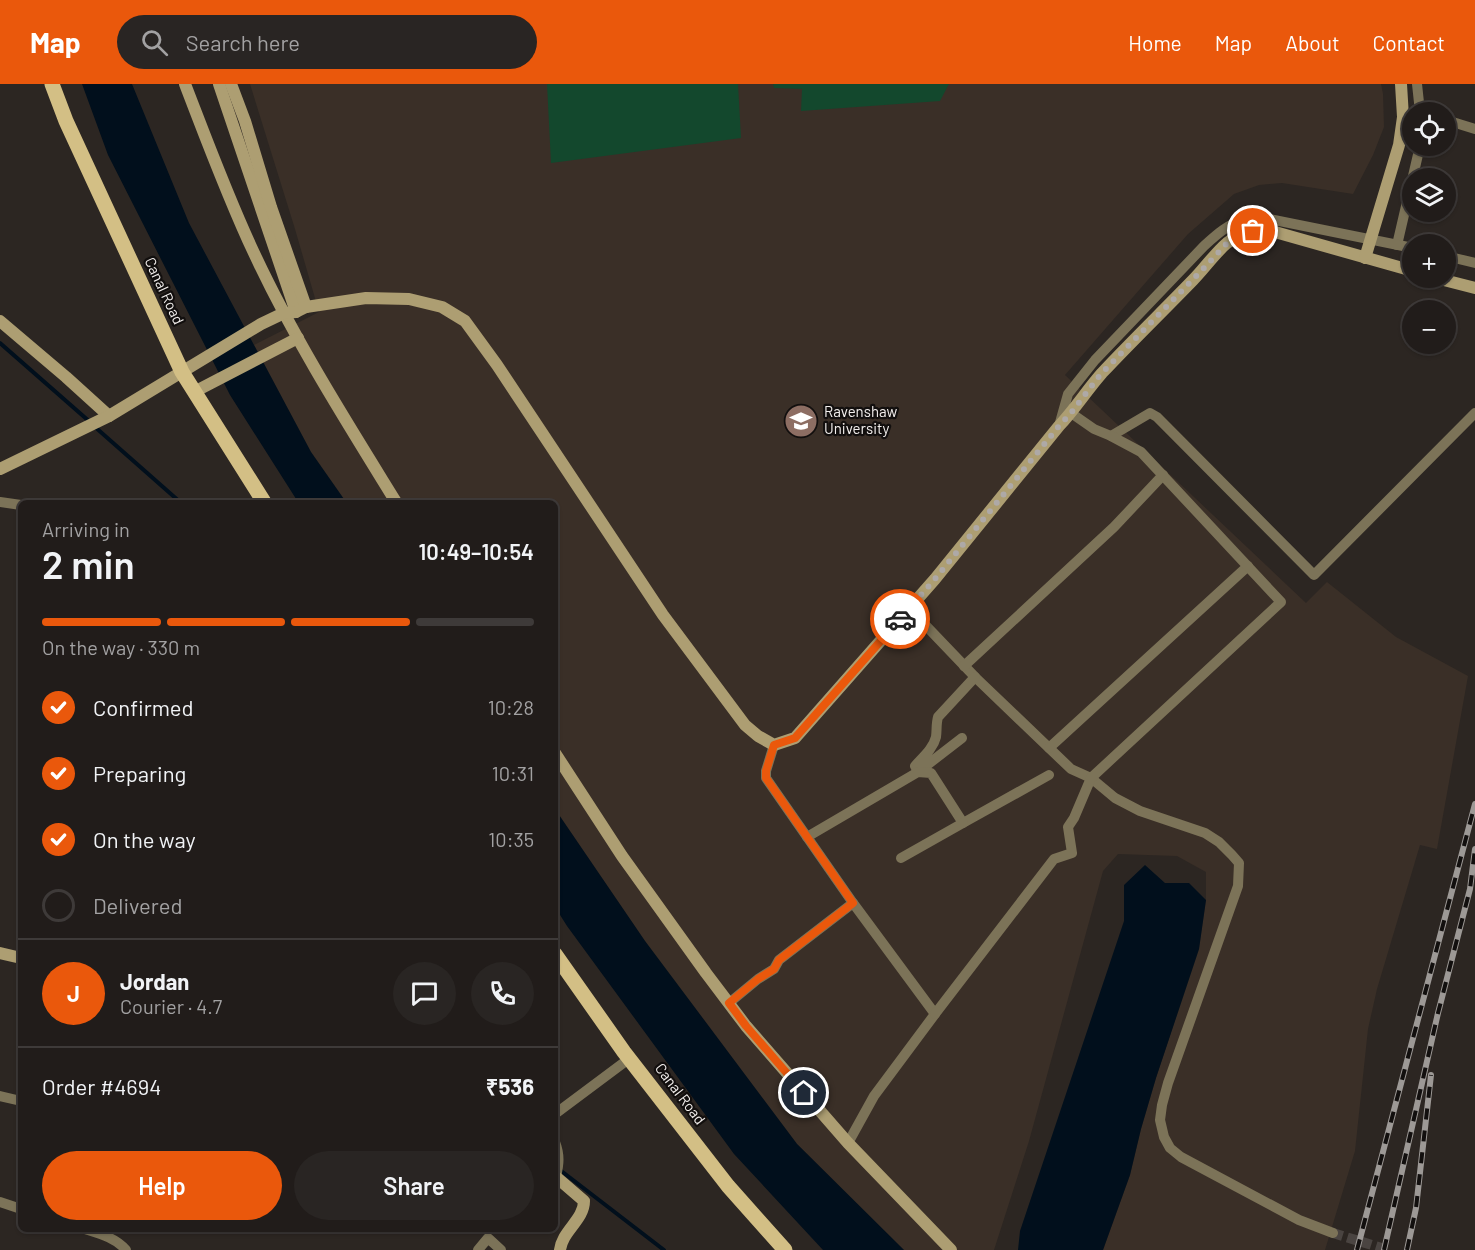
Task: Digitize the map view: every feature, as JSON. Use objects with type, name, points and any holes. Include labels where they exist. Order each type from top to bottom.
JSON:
[{"type":"main road","name":"Canal Road","points":[[52,84],[66,121],[186,369],[194,392],[263,500]]},
{"type":"main road","points":[[185,84],[216,165],[254,253],[295,311]]},
{"type":"main road","points":[[219,84],[295,311]]},
{"type":"main road","points":[[231,84],[272,207],[295,311],[298,338],[395,500]]},
{"type":"main road","points":[[1365,258],[1399,145],[1403,117],[1401,84]]},
{"type":"main road","points":[[0,469],[105,417],[261,324],[295,311],[366,298],[409,299],[442,307],[465,321],[663,615],[745,725],[774,745],[795,738],[935,579],[1100,375],[1228,242],[1253,231],[1263,230],[1402,268]]},
{"type":"main road","points":[[1456,283],[1475,288]]},
{"type":"main road","points":[[0,321],[66,376],[105,417]]},
{"type":"main road","points":[[194,392],[298,338]]},
{"type":"main road","points":[[558,758],[622,856],[746,1026],[848,1143],[951,1250]]},
{"type":"main road","points":[[0,953],[18,957]]},
{"type":"main road","name":"Canal Road","points":[[558,958],[624,1052],[728,1186],[785,1250]]},
{"type":"main road","points":[[557,1249],[584,1208],[584,1201],[558,1179]]},
{"type":"street","points":[[1417,84],[1419,102]]},
{"type":"street","points":[[1456,123],[1475,129]]},
{"type":"street","points":[[1397,245],[1418,156]]},
{"type":"street","points":[[1059,426],[1068,394],[1095,360],[1204,246],[1234,223],[1246,219],[1269,219],[1402,246]]},
{"type":"street","points":[[1456,258],[1475,263]]},
{"type":"street","points":[[848,1143],[874,1096],[934,1014],[1054,859],[1072,853],[1068,827],[1091,778],[1281,602],[1141,452],[1094,429],[1071,413]]},
{"type":"street","points":[[1111,436],[1150,413],[1157,417],[1314,574],[1475,414]]},
{"type":"street","points":[[964,666],[1114,526],[1163,475]]},
{"type":"street","points":[[0,502],[18,505]]},
{"type":"street","points":[[1049,748],[1248,566]]},
{"type":"street","points":[[909,608],[975,677],[1071,769],[1091,778],[1115,798],[1140,811],[1205,833],[1219,842],[1239,863],[1238,886],[1168,1083],[1160,1120],[1164,1137],[1170,1148],[1182,1157],[1299,1220],[1333,1233]]},
{"type":"street","points":[[918,772],[915,766],[932,748],[936,737],[938,717],[975,677]]},
{"type":"street","points":[[807,837],[918,772],[962,738]]},
{"type":"street","points":[[774,745],[766,778],[934,1014]]},
{"type":"street","points":[[918,772],[931,773],[963,824]]},
{"type":"street","points":[[901,858],[1049,776]]},
{"type":"street","points":[[729,1003],[774,969],[779,960],[853,903]]},
{"type":"street","points":[[558,1112],[630,1058]]},
{"type":"street","points":[[0,1096],[18,1100]]},
{"type":"street","points":[[0,1202],[18,1208]]},
{"type":"street","points":[[94,1232],[112,1238],[126,1250]]},
{"type":"street","points":[[478,1250],[488,1238],[501,1250]]},
{"type":"shaded area","points":[[250,84],[1381,84],[1384,127],[1353,194],[1282,183],[1259,185],[1234,194],[1188,234],[1065,375],[1306,603],[1327,582],[1396,637],[1468,676],[1437,849],[1420,845],[1377,989],[1368,1029],[1355,1151],[1325,1250],[1103,1250],[1130,1175],[1156,1078],[1199,949],[1206,900],[1206,872],[1177,856],[1118,854],[1103,871],[1029,1141],[994,1250],[904,1250],[797,1144],[645,941],[558,813],[558,500],[345,500],[311,452],[254,345],[319,312]]},
{"type":"green space","points":[[547,84],[738,84],[741,138],[551,163]]},
{"type":"green space","points":[[773,84],[949,84],[940,101],[801,111],[802,89],[774,88]]},
{"type":"water","points":[[82,84],[132,84],[189,223],[311,452],[345,500],[297,500],[230,395],[108,155]]},
{"type":"water","points":[[558,813],[645,941],[797,1144],[904,1250],[823,1250],[734,1154],[558,912]]},
{"type":"water","points":[[1145,865],[1165,883],[1189,883],[1206,900],[1199,949],[1156,1078],[1130,1175],[1103,1250],[1018,1250],[1020,1231],[1124,921],[1124,885]]},
{"type":"waterway","points":[[0,343],[90,422]]},
{"type":"waterway","points":[[95,427],[178,500]]},
{"type":"waterway","points":[[560,1170],[664,1250]]},
{"type":"tunnel","points":[[1333,1233],[1388,1250]]},
{"type":"railway","points":[[1357,1250],[1475,804]]},
{"type":"railway","points":[[1384,1250],[1438,1013],[1470,889],[1475,849]]},
{"type":"railway","points":[[1407,1250],[1416,1208],[1431,1075]]},
{"type":"way so far","points":[[900,619],[1100,375],[1228,242],[1253,231]]},
{"type":"place","name":"Ravenshaw University","points":[[801,421]]},
{"type":"route","points":[[804,1093],[729,1003],[774,969],[779,960],[853,903],[766,778],[766,771],[774,745],[795,738],[900,619]]}]
